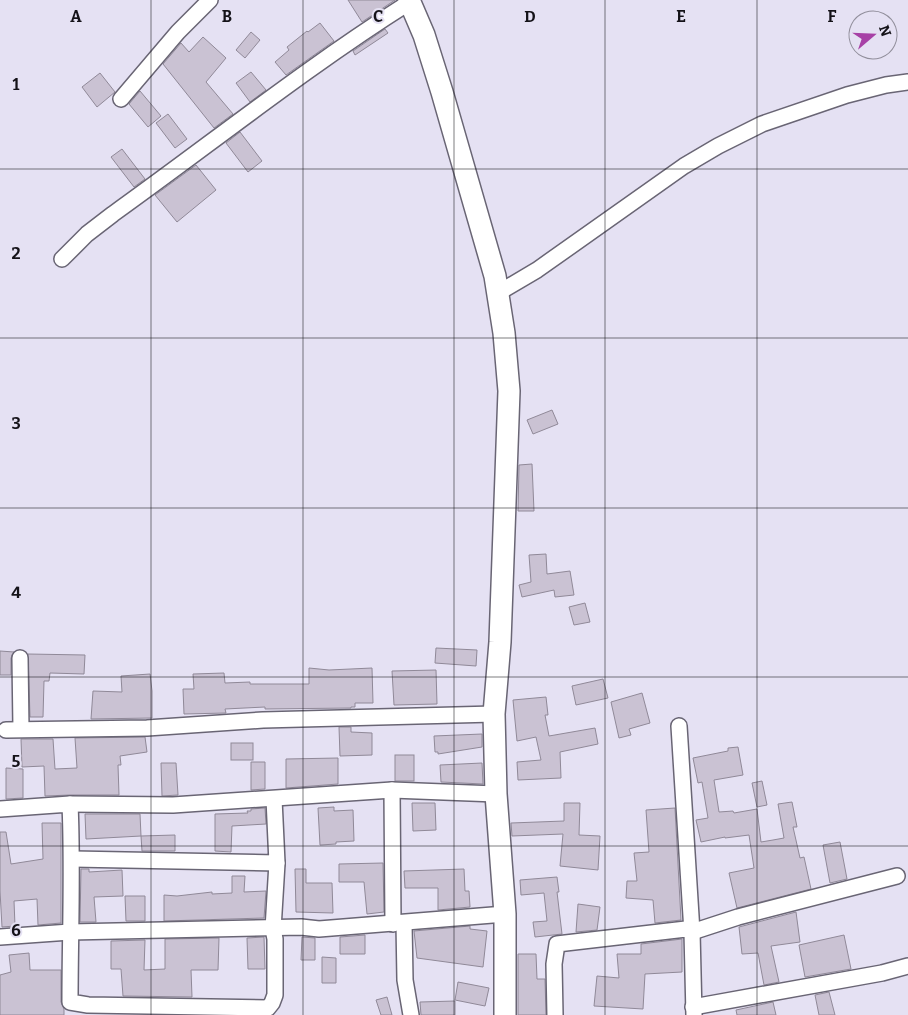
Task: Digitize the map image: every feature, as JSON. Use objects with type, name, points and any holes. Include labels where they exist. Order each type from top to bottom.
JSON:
[{"type":"main road","points":[[410,1],[424,35],[442,92],[495,276],[504,333],[509,390],[500,642],[494,714],[496,794],[505,914],[505,1015]]},
{"type":"street","points":[[121,99],[178,32],[210,0]]},
{"type":"street","points":[[62,260],[87,234],[113,214],[310,69],[410,1]]},
{"type":"street","points":[[498,293],[537,270],[684,166],[718,146],[762,124],[847,95],[886,85],[908,82]]},
{"type":"street","points":[[20,658],[13,730],[147,728],[263,720],[494,714]]},
{"type":"street","points":[[679,726],[692,932],[694,1011],[908,966]]},
{"type":"street","points":[[0,808],[70,804],[173,805],[274,800],[392,790],[496,794]]},
{"type":"street","points":[[392,790],[399,924],[411,1015]]},
{"type":"street","points":[[70,804],[73,859],[70,1002],[89,1010],[268,1008],[275,995],[275,938],[273,929],[277,863],[274,800]]},
{"type":"street","points":[[73,859],[277,863]]},
{"type":"street","points":[[692,932],[738,917],[898,876]]},
{"type":"street","points":[[0,937],[70,932],[302,927],[319,930],[505,914]]},
{"type":"street","points":[[555,1015],[554,964],[558,944],[686,928],[692,932]]},
{"type":"building","points":[[348,0],[395,0],[362,22]]},
{"type":"building","points":[[320,23],[334,41],[286,75],[275,62],[289,50],[287,47]]},
{"type":"building","points":[[385,29],[388,33],[355,55],[353,51]]},
{"type":"building","points":[[251,32],[260,40],[245,58],[236,50]]},
{"type":"building","points":[[203,37],[226,58],[206,82],[233,114],[214,128],[163,64],[181,43],[189,52]]},
{"type":"building","points":[[251,72],[266,90],[250,102],[236,83]]},
{"type":"building","points":[[100,73],[115,92],[97,107],[82,87]]},
{"type":"building","points":[[140,91],[161,116],[148,127],[129,104]]},
{"type":"building","points":[[168,114],[187,139],[175,148],[156,123]]},
{"type":"building","points":[[240,132],[262,161],[248,172],[226,143]]},
{"type":"building","points":[[122,149],[145,179],[134,187],[111,157]]},
{"type":"building","points":[[196,165],[216,190],[177,222],[155,195]]},
{"type":"building","points":[[552,410],[558,424],[533,434],[527,420]]},
{"type":"building","points":[[532,464],[534,511],[518,511],[519,465]]},
{"type":"building","points":[[546,554],[547,574],[570,571],[574,595],[555,597],[554,590],[522,597],[519,585],[531,582],[529,555]]},
{"type":"building","points":[[585,603],[590,622],[574,625],[569,607]]},
{"type":"building","points":[[436,648],[477,650],[476,666],[435,663]]},
{"type":"building","points":[[0,651],[14,652],[11,658],[11,675],[0,675]]},
{"type":"building","points":[[28,654],[85,655],[84,674],[50,673],[49,681],[44,681],[43,717],[30,717]]},
{"type":"building","points":[[309,668],[329,670],[372,668],[373,703],[355,703],[355,707],[351,708],[265,709],[265,707],[225,709],[226,713],[184,714],[183,689],[194,689],[193,674],[224,673],[225,683],[309,684]]},
{"type":"building","points":[[436,670],[437,704],[394,705],[392,671]]},
{"type":"building","points":[[150,674],[152,718],[91,719],[93,691],[122,692],[121,676]]},
{"type":"building","points":[[603,679],[608,698],[576,705],[572,686]]},
{"type":"building","points":[[642,693],[650,723],[629,729],[631,735],[619,738],[611,702]]},
{"type":"building","points":[[546,697],[548,715],[545,715],[549,736],[595,728],[598,744],[560,752],[561,778],[518,780],[517,762],[541,760],[536,737],[517,741],[513,700]]},
{"type":"building","points":[[339,727],[351,727],[351,732],[372,733],[372,755],[340,756]]},
{"type":"building","points":[[482,734],[482,747],[438,754],[438,752],[435,752],[434,736]]},
{"type":"building","points":[[145,737],[147,752],[120,756],[121,765],[118,765],[119,795],[45,796],[44,766],[22,767],[21,739],[53,739],[55,769],[77,768],[75,738]]},
{"type":"building","points":[[231,743],[253,743],[253,760],[231,760]]},
{"type":"building","points":[[738,747],[743,775],[714,780],[719,812],[733,811],[734,813],[757,809],[761,842],[784,838],[778,804],[792,802],[797,827],[793,827],[800,858],[804,857],[811,889],[737,908],[729,873],[754,868],[749,835],[701,842],[696,820],[708,818],[702,782],[698,783],[693,758],[728,751],[728,748]]},
{"type":"building","points":[[395,755],[414,755],[414,781],[395,781]]},
{"type":"building","points":[[338,758],[338,784],[286,788],[286,759]]},
{"type":"building","points":[[251,762],[265,762],[265,789],[251,790]]},
{"type":"building","points":[[161,763],[176,763],[178,795],[162,796]]},
{"type":"building","points":[[482,763],[483,784],[441,782],[440,765]]},
{"type":"building","points":[[6,768],[23,769],[23,798],[6,799]]},
{"type":"building","points":[[762,781],[767,805],[757,807],[752,783]]},
{"type":"building","points":[[412,803],[435,803],[436,830],[413,831]]},
{"type":"building","points":[[564,803],[580,803],[579,835],[600,836],[598,870],[560,866],[563,834],[512,836],[511,823],[564,821]]},
{"type":"building","points":[[334,807],[334,811],[353,810],[354,841],[320,845],[318,808]]},
{"type":"building","points":[[265,808],[266,824],[232,826],[231,852],[215,851],[215,814],[248,813],[247,811],[251,811],[251,809]]},
{"type":"building","points":[[675,808],[681,920],[655,923],[653,900],[626,898],[627,881],[637,881],[634,853],[649,852],[646,810]]},
{"type":"building","points":[[85,814],[140,814],[141,836],[86,839]]},
{"type":"building","points":[[42,823],[61,823],[61,923],[38,925],[37,899],[14,901],[15,926],[2,927],[0,832],[6,832],[11,864],[43,859]]},
{"type":"building","points":[[175,835],[175,851],[142,851],[141,836]]},
{"type":"building","points":[[840,842],[847,879],[830,883],[823,845]]},
{"type":"building","points":[[383,863],[384,912],[367,914],[364,882],[339,882],[339,864]]},
{"type":"building","points":[[81,869],[89,869],[89,872],[122,870],[123,896],[94,897],[96,922],[80,922]]},
{"type":"building","points":[[295,869],[306,869],[306,883],[332,883],[333,913],[296,912]]},
{"type":"building","points":[[464,869],[465,891],[469,891],[470,907],[438,910],[438,888],[405,888],[404,871]]},
{"type":"building","points":[[232,876],[245,876],[244,892],[266,891],[264,918],[164,921],[164,895],[177,896],[212,892],[212,894],[232,893]]},
{"type":"building","points":[[557,877],[562,934],[535,937],[533,922],[547,921],[544,893],[521,895],[520,880]]},
{"type":"building","points":[[125,896],[145,896],[145,921],[126,921]]},
{"type":"building","points":[[578,904],[600,907],[597,930],[576,932]]},
{"type":"building","points":[[796,912],[800,942],[771,946],[779,982],[764,985],[758,953],[742,954],[739,927]]},
{"type":"building","points":[[470,926],[470,929],[487,931],[483,967],[417,958],[414,931]]},
{"type":"building","points":[[365,935],[365,954],[340,954],[340,937]]},
{"type":"building","points":[[844,935],[851,969],[805,977],[799,945]]},
{"type":"building","points":[[264,937],[265,969],[248,969],[247,938]]},
{"type":"building","points":[[302,937],[315,938],[315,960],[301,960]]},
{"type":"building","points":[[219,938],[218,970],[191,970],[192,997],[123,996],[121,969],[111,969],[111,941],[145,940],[144,970],[165,969],[165,939]]},
{"type":"building","points":[[682,939],[682,972],[645,974],[643,1009],[594,1006],[597,976],[619,978],[617,954],[641,954],[641,944]]},
{"type":"building","points":[[29,953],[30,970],[61,970],[61,1002],[64,1015],[0,1015],[0,975],[11,972],[9,955]]},
{"type":"building","points":[[518,954],[536,954],[537,979],[545,979],[546,1015],[518,1015]]},
{"type":"building","points":[[322,957],[336,958],[336,983],[322,983]]},
{"type":"building","points":[[458,982],[489,988],[485,1006],[455,1000]]},
{"type":"building","points":[[829,992],[835,1015],[819,1015],[815,995]]},
{"type":"building","points":[[387,997],[392,1015],[381,1015],[376,1000]]},
{"type":"building","points":[[455,1001],[455,1015],[421,1015],[420,1002]]},
{"type":"building","points":[[773,1002],[776,1015],[737,1015],[736,1010]]}]
